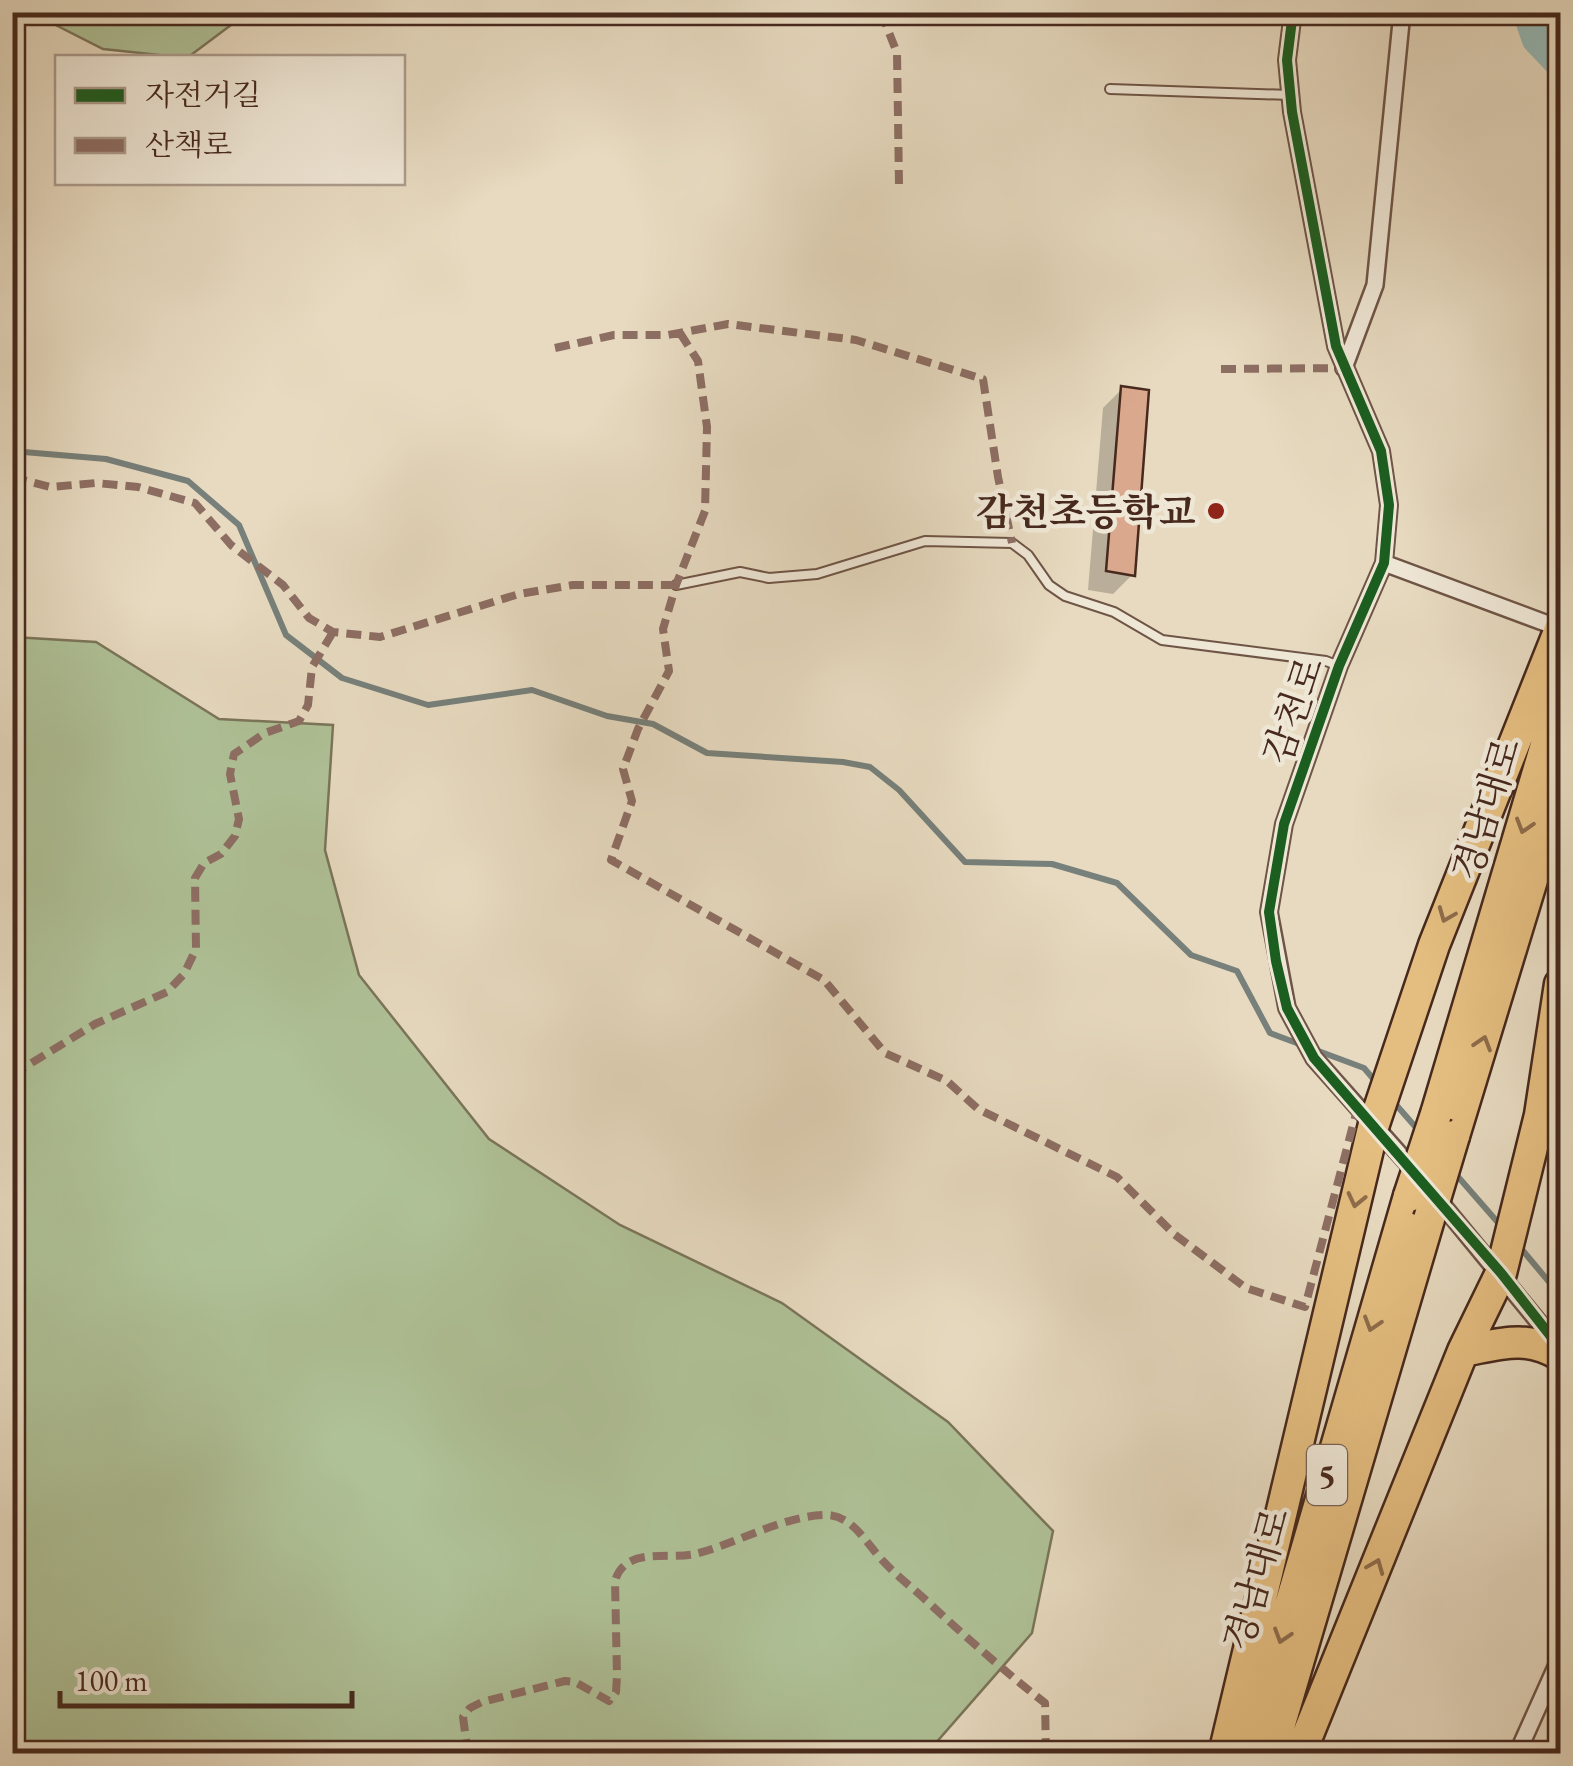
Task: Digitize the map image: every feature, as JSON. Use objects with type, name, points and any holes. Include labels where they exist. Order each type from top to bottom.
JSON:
[{"type":"highway","points":[[1224,1754],[1381,1103],[1434,944],[1554,626]]},
{"type":"highway","name":"경남대로","points":[[1272,1754],[1429,1219],[1445,1125],[1560,698]]},
{"type":"highway","name":"경남대로","points":[[1247,1754],[1409,1196],[1445,1125],[1560,788]]},
{"type":"highway","points":[[1300,1754],[1508,1247],[1540,1115],[1560,984]]},
{"type":"highway","points":[[1463,1352],[1522,1341],[1560,1351]]},
{"type":"street","name":"감천로","points":[[1293,12],[1287,60],[1290,95],[1336,346],[1381,451],[1388,505],[1384,563],[1340,666],[1284,824],[1269,912],[1287,1008],[1314,1058],[1381,1103],[1508,1247],[1560,1351]]},
{"type":"street","points":[[1344,368],[1375,284],[1402,12]]},
{"type":"street","points":[[1384,563],[1554,626]]},
{"type":"street","points":[[1517,1754],[1560,1658]]},
{"type":"lane","points":[[1110,89],[1290,95]]},
{"type":"lane","points":[[676,584],[740,572],[768,578],[816,574],[925,541],[1012,543],[1028,556],[1049,585],[1065,596],[1114,612],[1162,640],[1340,666]]},
{"type":"green space","points":[[32,13],[247,13],[191,55],[103,49]]},
{"type":"green space","points":[[13,637],[96,642],[219,719],[333,725],[325,850],[359,975],[489,1139],[620,1225],[782,1303],[948,1422],[1053,1531],[1032,1633],[927,1753],[13,1753]]},
{"type":"building","points":[[1121,386],[1149,390],[1135,576],[1106,571]]},
{"type":"waterway","points":[[1530,12],[1539,38],[1560,60]]},
{"type":"waterway","points":[[12,451],[106,459],[188,481],[239,525],[286,635],[342,678],[428,705],[532,690],[607,716],[653,724],[707,753],[870,767],[899,790],[965,862],[1052,864],[1117,883],[1191,955],[1237,971],[1270,1033],[1302,1045]]},
{"type":"waterway","points":[[1313,1049],[1364,1068],[1376,1082]]},
{"type":"waterway","points":[[1391,1099],[1419,1131]]},
{"type":"waterway","points":[[1453,1171],[1501,1226]]},
{"type":"waterway","points":[[1519,1246],[1560,1295]]},
{"type":"marked path","points":[[881,12],[897,53],[899,184]]},
{"type":"marked path","points":[[555,348],[614,335],[668,335],[728,324],[856,340],[983,379],[1012,543]]},
{"type":"marked path","points":[[680,333],[698,361],[707,427],[705,511],[663,629],[669,671],[638,729],[623,769],[632,801],[611,860],[824,980],[885,1053],[947,1081],[978,1109],[1117,1177],[1174,1234],[1246,1288],[1305,1307],[1358,1106]]},
{"type":"marked path","points":[[1221,369],[1344,368]]},
{"type":"marked path","points":[[12,477],[50,487],[96,483],[138,487],[195,503],[231,545],[283,585],[309,618],[333,632],[380,637],[519,594],[573,585],[676,585]]},
{"type":"marked path","points":[[12,1075],[95,1024],[167,992],[184,974],[196,949],[195,878],[204,863],[221,854],[235,836],[239,819],[230,774],[234,754],[265,733],[299,721],[308,705],[312,667],[333,632]]},
{"type":"marked path","points":[[468,1754],[463,1717],[482,1702],[565,1681],[575,1682],[609,1701],[616,1692],[617,1676],[615,1581],[628,1563],[648,1557],[695,1554],[777,1525],[827,1515],[845,1520],[859,1532],[895,1573],[1045,1703],[1046,1754]]},
{"type":"cycle path","points":[[1293,12],[1287,60],[1292,112],[1336,346],[1381,451],[1389,505],[1384,563],[1339,666],[1284,824],[1269,912],[1276,961],[1287,1008],[1314,1058],[1501,1273],[1560,1348]]},
{"type":"place","name":"감천초등학교","points":[[1216,511]]}]
